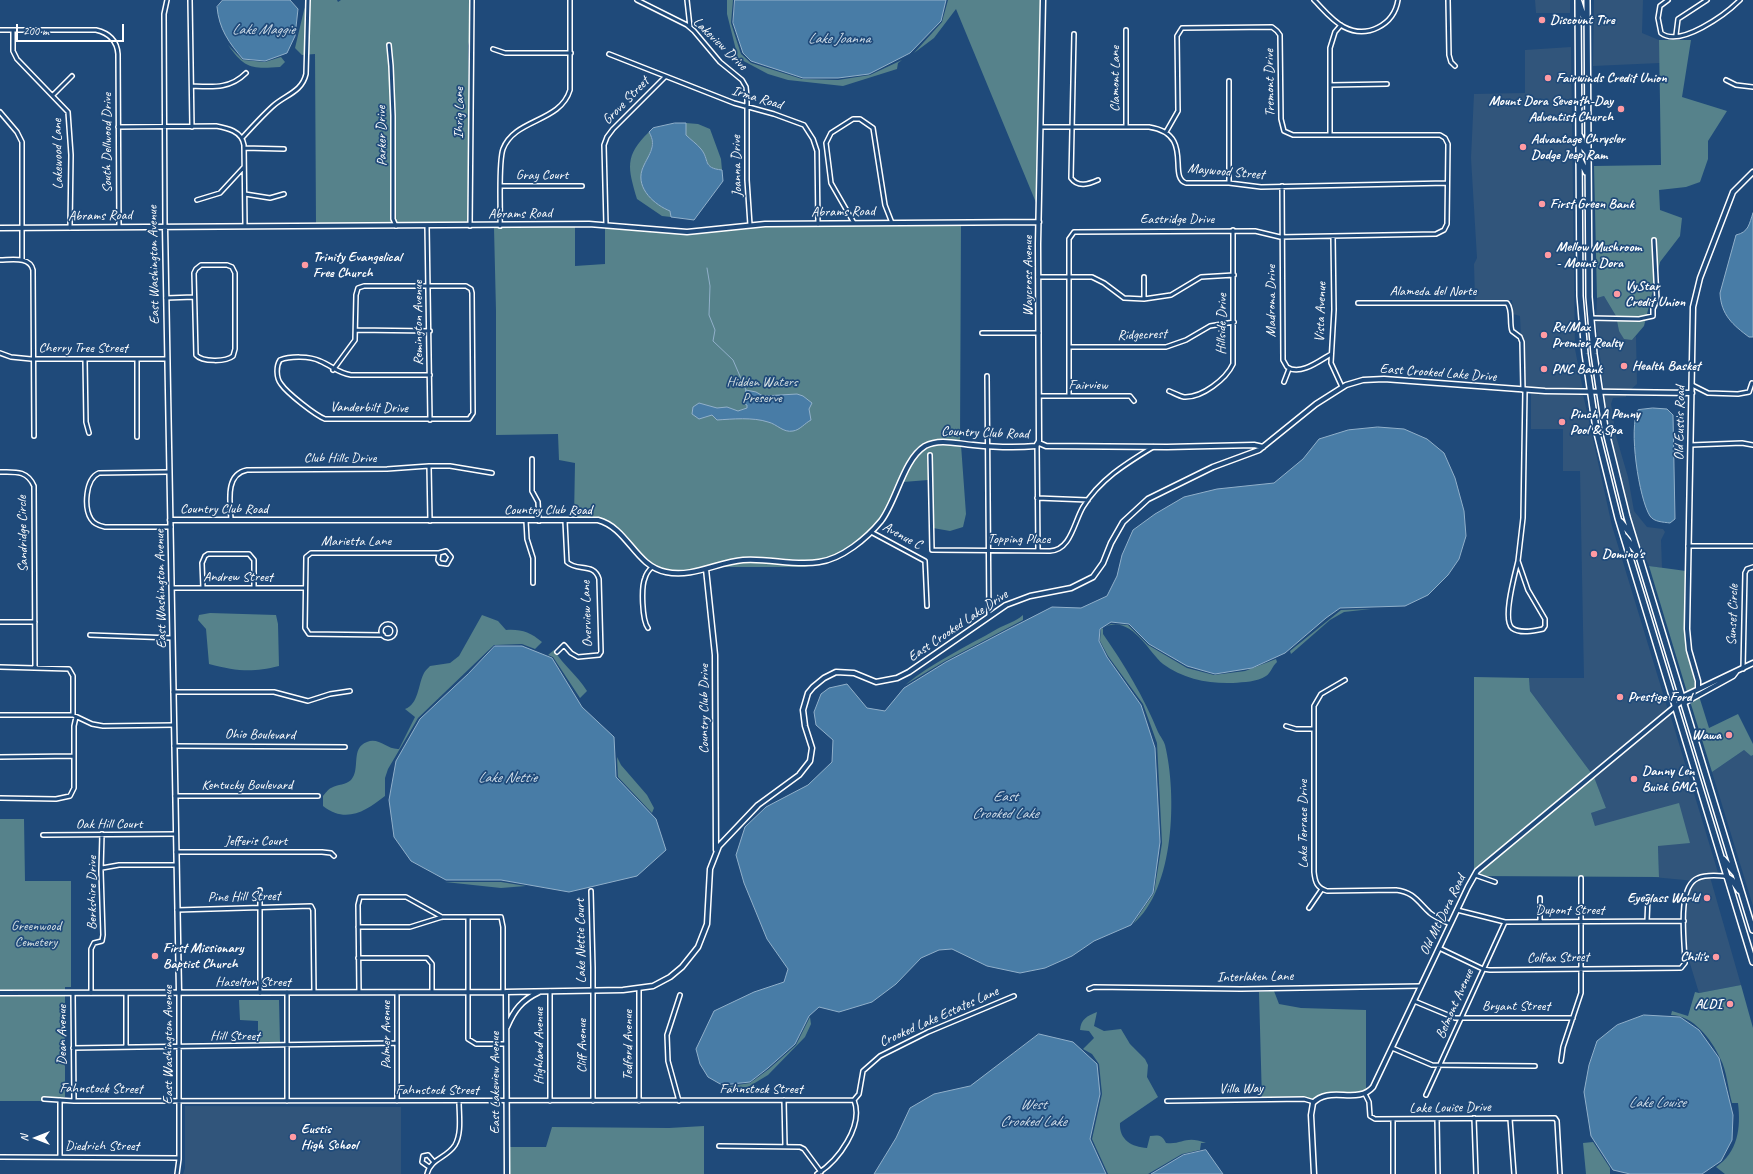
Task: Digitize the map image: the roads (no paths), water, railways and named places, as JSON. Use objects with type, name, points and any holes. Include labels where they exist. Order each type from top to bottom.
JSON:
[{"type":"main road","points":[[1578,0],[1587,28]]},
{"type":"main road","points":[[1578,0],[1580,296],[1590,392],[1600,446],[1623,536],[1753,962]]},
{"type":"main road","points":[[1587,0],[1588,177],[1591,318],[1599,392],[1613,463],[1633,537],[1753,930]]},
{"type":"main road","points":[[1578,132],[1584,148],[1588,153]]},
{"type":"main road","points":[[1578,155],[1582,160],[1588,177]]},
{"type":"main road","points":[[1618,518],[1633,537]]},
{"type":"main road","points":[[1623,536],[1639,555]]},
{"type":"main road","points":[[1720,853],[1730,869],[1736,874]]},
{"type":"main road","points":[[1726,876],[1732,880],[1743,896]]},
{"type":"street","points":[[190,0],[192,127]]},
{"type":"street","points":[[242,138],[274,105],[292,94],[304,82],[306,74],[308,0]]},
{"type":"street","name":"Ihrig Lane","points":[[470,226],[472,0]]},
{"type":"street","points":[[500,226],[502,154],[508,139],[517,131],[557,110],[567,98],[571,85],[570,0]]},
{"type":"street","name":"Lakeview Drive","points":[[637,0],[690,27],[720,62],[742,80],[747,92],[747,107]]},
{"type":"street","points":[[687,0],[690,27]]},
{"type":"street","name":"Waycross Avenue","points":[[1038,551],[1038,277],[1043,0]]},
{"type":"street","points":[[1314,0],[1341,25],[1350,30],[1361,32],[1378,28],[1387,22],[1393,14],[1398,0]]},
{"type":"street","points":[[1448,0],[1449,56],[1451,62],[1455,66]]},
{"type":"street","points":[[1668,0],[1660,6],[1659,27],[1663,34],[1676,35],[1687,35],[1697,30],[1729,10],[1740,0]]},
{"type":"street","points":[[1676,35],[1676,22],[1680,17],[1707,0]]},
{"type":"street","name":"East Washington Avenue","points":[[166,1],[164,14],[165,227],[179,1047],[180,1158],[177,1174]]},
{"type":"street","points":[[1330,134],[1330,48],[1333,37],[1341,25]]},
{"type":"street","name":"Tremont Drive","points":[[1166,132],[1178,110],[1178,36],[1180,29],[1184,27],[1266,26],[1274,28],[1280,35],[1283,129],[1293,135],[1440,135],[1445,138],[1448,144],[1448,215],[1447,224],[1444,230]]},
{"type":"street","name":"South Dellwood Drive","points":[[0,30],[85,29],[101,31],[113,40],[118,49],[119,227]]},
{"type":"street","name":"Lakewood Lane","points":[[13,30],[13,51],[17,59],[53,94],[67,110],[69,116],[71,156],[70,228]]},
{"type":"street","name":"Clamont Lane","points":[[1126,30],[1126,127]]},
{"type":"street","points":[[1074,34],[1071,178],[1075,183],[1080,184],[1091,183],[1098,180]]},
{"type":"street","name":"Parker Drive","points":[[388,45],[392,88],[393,219],[396,226]]},
{"type":"street","points":[[493,49],[505,53],[571,53]]},
{"type":"street","name":"Irma Road","points":[[609,54],[665,77],[747,107],[798,122],[807,127],[817,151],[818,224]]},
{"type":"street","points":[[192,86],[225,86],[235,82],[246,73]]},
{"type":"street","points":[[53,94],[72,76]]},
{"type":"street","name":"Grove Street","points":[[606,225],[605,142],[613,128],[665,77]]},
{"type":"street","points":[[1726,80],[1736,84],[1753,87]]},
{"type":"street","points":[[1229,81],[1229,183]]},
{"type":"street","points":[[1330,85],[1387,84]]},
{"type":"street","name":"Joanna Drive","points":[[747,107],[750,225]]},
{"type":"street","points":[[0,112],[21,139],[22,260]]},
{"type":"street","points":[[854,223],[832,188],[826,148],[828,138],[831,133],[849,120],[856,118],[864,121],[873,128],[885,205],[892,223]]},
{"type":"street","points":[[118,127],[223,127],[234,131],[242,138],[244,148],[245,226]]},
{"type":"street","points":[[1041,127],[1149,127],[1166,132]]},
{"type":"street","name":"Maywood Street","points":[[1166,132],[1173,139],[1177,148],[1179,177],[1182,181],[1191,183],[1229,183],[1256,186],[1447,184]]},
{"type":"street","points":[[244,148],[284,149]]},
{"type":"street","points":[[197,200],[214,196],[224,190],[244,167]]},
{"type":"street","name":"Old Eustis Road","points":[[1698,688],[1698,681],[1689,650],[1687,629],[1693,307],[1695,292],[1733,192],[1753,172]]},
{"type":"street","name":"Gray Court","points":[[501,186],[582,186]]},
{"type":"street","name":"Madrona Drive","points":[[1282,186],[1282,357],[1284,365],[1289,369]]},
{"type":"street","points":[[244,194],[270,198],[284,194]]},
{"type":"street","name":"Abrams Road","points":[[0,228],[606,225],[687,232],[716,230],[750,225],[1039,222]]},
{"type":"street","name":"Remington Avenue","points":[[427,226],[430,331],[430,420]]},
{"type":"street","name":"Eastridge Drive","points":[[1070,396],[1069,239],[1076,231],[1233,230],[1255,231],[1282,237],[1436,234],[1444,230]]},
{"type":"street","name":"Hillside Drive","points":[[1169,391],[1184,396],[1193,396],[1225,377],[1232,364],[1234,322],[1233,230]]},
{"type":"street","name":"Vista Avenue","points":[[1333,236],[1334,310],[1331,354],[1334,373],[1342,387]]},
{"type":"street","points":[[1591,318],[1639,319],[1653,316],[1652,309],[1657,300],[1654,240]]},
{"type":"street","points":[[0,260],[22,260],[29,262],[32,266],[35,360],[34,436]]},
{"type":"street","points":[[227,265],[232,268],[234,273],[235,349],[232,358],[203,359],[196,356],[194,296],[194,273],[199,266],[227,265]]},
{"type":"street","points":[[1038,277],[1092,277],[1104,283],[1124,298],[1144,299],[1171,295],[1201,277],[1234,275]]},
{"type":"street","points":[[1144,277],[1144,299]]},
{"type":"street","name":"Vanderbilt Drive","points":[[429,286],[463,285],[471,289],[472,416],[467,420],[325,419],[316,414],[283,386],[278,376],[278,363],[285,358],[315,359],[333,370],[351,375],[430,375]]},
{"type":"street","points":[[333,370],[353,343],[356,330],[356,295],[358,288],[364,286],[429,286]]},
{"type":"street","points":[[166,298],[194,296]]},
{"type":"street","name":"Alameda del Norte","points":[[1358,303],[1507,304],[1510,308],[1509,321],[1512,331],[1520,337],[1522,342],[1522,372],[1524,390]]},
{"type":"street","name":"Ridgecrest","points":[[1069,348],[1166,347],[1186,340],[1210,326],[1234,322]]},
{"type":"street","points":[[356,330],[430,331]]},
{"type":"street","points":[[982,333],[1039,333]]},
{"type":"street","name":"Cherry Tree Street","points":[[0,353],[35,360],[167,359]]},
{"type":"street","points":[[1284,382],[1289,369],[1296,370],[1304,368],[1331,354]]},
{"type":"street","points":[[137,359],[137,437]]},
{"type":"street","points":[[85,360],[86,422],[89,433]]},
{"type":"street","points":[[987,376],[989,616]]},
{"type":"street","name":"East Crooked Lake Drive","points":[[504,992],[639,989],[653,986],[670,977],[682,967],[698,947],[707,924],[710,869],[716,850],[758,805],[799,775],[805,768],[812,754],[812,748],[805,726],[803,710],[808,693],[819,681],[831,674],[840,672],[854,673],[876,682],[897,678],[909,672],[989,616],[1018,600],[1044,592],[1071,588],[1085,582],[1099,570],[1117,531],[1140,505],[1188,478],[1263,447],[1316,404],[1342,387],[1363,380],[1384,378],[1524,390],[1692,393]]},
{"type":"street","points":[[1692,385],[1708,393],[1738,394],[1749,392],[1752,383]]},
{"type":"street","points":[[1518,561],[1528,590],[1545,619],[1545,626],[1543,629],[1520,631],[1512,628],[1508,623],[1508,612],[1518,561],[1523,518],[1524,390]]},
{"type":"street","name":"Fairview","points":[[1039,396],[1130,396],[1134,401]]},
{"type":"street","name":"Country Club Road","points":[[170,520],[598,520],[611,525],[652,567],[669,573],[706,569],[744,560],[818,562],[840,554],[871,532],[888,511],[904,474],[922,449],[930,444],[941,442],[987,446],[1038,444],[1046,446],[1153,447],[1254,445],[1263,447]]},
{"type":"street","points":[[1691,445],[1742,443],[1753,445]]},
{"type":"street","name":"Topping Place","points":[[930,455],[932,550],[1055,551],[1062,548],[1088,500],[1112,474],[1153,447]]},
{"type":"street","points":[[532,459],[532,491],[538,502],[539,521]]},
{"type":"street","points":[[429,466],[430,521]]},
{"type":"street","name":"Club Hills Drive","points":[[231,520],[231,484],[236,474],[242,470],[388,470],[429,466],[450,466],[492,473]]},
{"type":"street","name":"Sandridge Circle","points":[[0,472],[22,472],[31,480],[34,486],[35,668]]},
{"type":"street","points":[[169,472],[99,473],[90,482],[88,491],[90,516],[97,524],[105,527],[170,526]]},
{"type":"street","points":[[1037,498],[1088,500]]},
{"type":"street","points":[[526,521],[527,540],[533,558],[533,583]]},
{"type":"street","name":"Overview Lane","points":[[557,652],[564,645],[571,654],[578,656],[599,655],[601,652],[599,579],[597,573],[592,569],[574,567],[567,562],[565,521]]},
{"type":"street","name":"Avenue C","points":[[871,532],[887,542],[925,561],[927,606]]},
{"type":"street","points":[[1688,546],[1753,546]]},
{"type":"street","points":[[446,551],[451,557],[450,561],[447,564],[440,563],[438,560],[439,553],[446,551]]},
{"type":"street","name":"Marietta Lane","points":[[383,634],[309,634],[305,628],[304,562],[306,557],[311,553],[439,553]]},
{"type":"street","points":[[203,588],[202,562],[204,556],[208,554],[249,554],[254,560],[254,588]]},
{"type":"street","points":[[648,628],[644,617],[644,583],[646,576],[652,567]]},
{"type":"street","name":"Sunset Circle","points":[[1743,669],[1744,573],[1747,569],[1753,567]]},
{"type":"street","name":"Country Club Drive","points":[[706,569],[714,655],[716,850]]},
{"type":"street","name":"Andrew Street","points":[[172,588],[304,588]]},
{"type":"street","points":[[0,622],[35,622]]},
{"type":"street","points":[[388,624],[394,628],[395,631],[392,637],[385,637],[383,634],[382,631],[385,625],[388,624]]},
{"type":"street","points":[[90,635],[172,638]]},
{"type":"street","points":[[1683,700],[1753,663]]},
{"type":"street","points":[[0,668],[69,669],[73,676],[74,716],[74,791],[68,797],[0,798]]},
{"type":"street","name":"Lake Terrace Drive","points":[[1322,889],[1316,882],[1314,872],[1314,706],[1318,698],[1325,691],[1345,680]]},
{"type":"street","points":[[1683,700],[1698,688],[1715,683]]},
{"type":"street","points":[[173,692],[268,692],[284,694],[308,701],[330,694],[350,691]]},
{"type":"street","name":"Old Mt Dora Road","points":[[1365,1094],[1371,1090],[1378,1080],[1450,924],[1475,875],[1492,857],[1572,793],[1683,700]]},
{"type":"street","points":[[0,715],[74,716],[96,725],[174,725]]},
{"type":"street","points":[[1286,726],[1296,729],[1314,729]]},
{"type":"street","name":"Ohio Boulevard","points":[[174,746],[345,747]]},
{"type":"street","points":[[0,757],[73,756]]},
{"type":"street","name":"Kentucky Boulevard","points":[[175,796],[318,796]]},
{"type":"street","name":"Berkshire Drive","points":[[91,993],[91,949],[94,944],[102,941],[103,935],[102,834]]},
{"type":"street","name":"Oak Hill Court","points":[[43,835],[176,834]]},
{"type":"street","name":"Jefferis Court","points":[[176,852],[322,852],[331,853],[334,856]]},
{"type":"street","points":[[102,868],[119,865],[176,865]]},
{"type":"street","points":[[1475,875],[1495,882]]},
{"type":"street","points":[[1684,921],[1685,896],[1691,883],[1703,876],[1726,876]]},
{"type":"street","points":[[1561,1061],[1563,1047],[1581,993],[1582,878]]},
{"type":"street","points":[[1310,908],[1322,889],[1337,891],[1396,890],[1415,896],[1434,915],[1450,924]]},
{"type":"street","points":[[260,890],[260,992]]},
{"type":"street","name":"Lake Nettie Court","points":[[591,891],[593,991]]},
{"type":"street","points":[[359,992],[358,905],[361,896],[406,897],[442,918]]},
{"type":"street","points":[[1648,897],[1648,921]]},
{"type":"street","points":[[1540,898],[1540,922]]},
{"type":"street","name":"Pine Hill Street","points":[[177,910],[259,909],[306,905],[311,906],[313,910],[314,992]]},
{"type":"street","name":"Dupont Street","points":[[1457,910],[1505,922],[1684,921]]},
{"type":"street","name":"East Lakeview Avenue","points":[[468,918],[501,917],[503,927],[506,1029],[507,1174]]},
{"type":"street","points":[[358,926],[410,927],[442,918],[468,918],[469,1041],[483,1044],[506,1044]]},
{"type":"street","name":"Colfax Street","points":[[1439,948],[1483,969],[1495,970],[1682,968],[1685,963],[1684,921]]},
{"type":"street","name":"Belmont Avenue","points":[[1426,1095],[1505,922]]},
{"type":"street","points":[[358,958],[428,958],[432,964],[432,992]]},
{"type":"street","name":"Interlaken Lane","points":[[1089,989],[1094,987],[1241,988],[1421,986]]},
{"type":"street","name":"Tedford Avenue","points":[[639,989],[639,1101]]},
{"type":"street","points":[[506,1029],[518,1007],[527,999],[542,991]]},
{"type":"street","name":"Highland Avenue","points":[[550,991],[550,1101]]},
{"type":"street","name":"Cliff Avenue","points":[[593,991],[594,1101]]},
{"type":"street","points":[[287,992],[287,1101]]},
{"type":"street","name":"Palmer Avenue","points":[[397,992],[397,1101]]},
{"type":"street","name":"Haselton Street","points":[[0,993],[504,992]]},
{"type":"street","name":"Dean Avenue","points":[[73,993],[74,1101]]},
{"type":"street","points":[[126,993],[126,1047]]},
{"type":"street","points":[[679,1100],[668,1062],[668,1035],[680,995]]},
{"type":"street","name":"Crooked Lake Estates Lane","points":[[854,1100],[859,1094],[863,1071],[880,1056],[928,1032],[1014,996]]},
{"type":"street","name":"Bryant Street","points":[[1414,1001],[1455,1018],[1573,1018]]},
{"type":"street","name":"Hill Street","points":[[73,1048],[396,1043]]},
{"type":"street","points":[[1392,1048],[1421,1062],[1438,1066],[1535,1066]]},
{"type":"street","points":[[1314,1174],[1311,1115],[1314,1102],[1324,1096],[1365,1094]]},
{"type":"street","name":"Lake Louise Drive","points":[[1365,1094],[1369,1102],[1371,1117],[1378,1120],[1555,1118],[1557,1121],[1560,1174]]},
{"type":"street","name":"Fahnstock Street","points":[[44,1099],[74,1101],[854,1100]]},
{"type":"street","name":"Villa Way","points":[[1167,1101],[1304,1099],[1314,1102]]},
{"type":"street","points":[[60,1100],[60,1157]]},
{"type":"street","points":[[784,1100],[784,1146]]},
{"type":"street","points":[[817,1174],[837,1156],[850,1135],[857,1110],[854,1100]]},
{"type":"street","points":[[427,1174],[429,1167],[450,1151],[457,1141],[459,1130],[459,1101]]},
{"type":"street","points":[[1474,1118],[1476,1174]]},
{"type":"street","points":[[1437,1119],[1438,1174]]},
{"type":"street","points":[[1510,1119],[1514,1174]]},
{"type":"street","points":[[1393,1120],[1394,1174]]},
{"type":"street","points":[[719,1146],[784,1146],[802,1148],[821,1172]]},
{"type":"street","points":[[429,1167],[422,1162],[423,1156],[428,1155],[434,1162]]},
{"type":"street","name":"Diedrich Street","points":[[0,1157],[180,1158]]},
{"type":"water","name":"Lake Maggie","points":[[223,0],[290,0],[298,9],[295,36],[287,53],[265,61],[243,59],[233,47],[222,29],[217,7]]},
{"type":"water","name":"Lake Joanna","points":[[735,0],[946,0],[941,21],[910,53],[869,74],[838,78],[803,78],[751,61],[743,53],[733,23]]},
{"type":"water","points":[[675,123],[686,123],[686,135],[698,145],[704,153],[707,163],[716,169],[722,170],[723,181],[694,220],[671,217],[670,211],[658,205],[644,190],[642,184],[642,170],[652,147],[649,132],[653,128]]},
{"type":"water","points":[[1753,213],[1753,337],[1749,337],[1733,324],[1725,313],[1720,293],[1736,235],[1746,230]]},
{"type":"water","points":[[746,390],[756,392],[763,396],[797,394],[803,396],[812,403],[809,409],[811,420],[798,429],[786,431],[762,420],[717,420],[712,415],[699,419],[692,414],[693,407],[699,403],[717,408],[727,407],[738,411],[747,408],[747,405],[743,403],[746,400]]},
{"type":"water","points":[[1653,408],[1667,409],[1673,415],[1675,519],[1670,523],[1656,521],[1650,516],[1642,495],[1636,463],[1634,431],[1635,419],[1638,410]]},
{"type":"water","name":"East Crooked Lake","points":[[1378,427],[1404,429],[1427,439],[1444,453],[1455,478],[1464,511],[1466,536],[1459,559],[1448,575],[1428,595],[1405,606],[1340,608],[1285,653],[1252,668],[1215,674],[1187,666],[1149,644],[1129,624],[1111,622],[1100,629],[1099,641],[1107,657],[1141,705],[1155,748],[1160,842],[1153,893],[1131,925],[1094,941],[1072,956],[1045,968],[1020,973],[987,966],[952,949],[939,950],[921,958],[896,984],[872,1002],[839,1012],[819,1007],[809,1016],[795,1044],[750,1082],[722,1085],[708,1077],[700,1064],[696,1049],[714,1011],[754,992],[784,982],[788,969],[767,939],[744,883],[736,855],[745,827],[766,807],[808,785],[832,762],[833,740],[816,725],[814,712],[821,694],[829,688],[847,684],[867,708],[885,711],[904,688],[946,662],[1009,629],[1052,607],[1081,608],[1107,596],[1117,576],[1122,555],[1133,530],[1155,514],[1184,497],[1217,489],[1274,483],[1303,459],[1319,439],[1348,430]]},
{"type":"water","name":"Lake Nettie","points":[[495,646],[522,646],[552,658],[582,707],[614,737],[616,777],[656,819],[666,850],[637,876],[569,892],[501,880],[446,880],[411,861],[394,837],[389,800],[396,761],[420,719],[468,674]]},
{"type":"water","name":"Lake Louise","points":[[1644,1015],[1680,1017],[1699,1030],[1719,1058],[1733,1115],[1732,1140],[1721,1161],[1702,1174],[1630,1174],[1613,1170],[1591,1136],[1584,1092],[1589,1065],[1597,1041],[1617,1025]]},
{"type":"water","name":"West Crooked Lake","points":[[1039,1034],[1073,1042],[1097,1064],[1100,1094],[1090,1139],[1106,1174],[874,1174],[896,1138],[910,1108],[934,1094],[970,1086]]},
{"type":"water","points":[[1206,1150],[1223,1174],[1151,1174],[1183,1155]]},
{"type":"waterway","points":[[707,268],[710,286],[709,315],[715,330],[713,341],[733,360],[746,390]]},
{"type":"place","name":"Discount Tire","points":[[1542,20]]},
{"type":"place","name":"Fairwinds Credit Union","points":[[1548,78]]},
{"type":"place","name":"Mount Dora Seventh-Day Adventist Church","points":[[1621,109]]},
{"type":"place","name":"Advantage Chrysler Dodge Jeep Ram","points":[[1523,147]]},
{"type":"place","name":"First Green Bank","points":[[1542,204]]},
{"type":"place","name":"Mellow Mushroom - Mount Dora","points":[[1548,255]]},
{"type":"place","name":"Trinity Evangelical Free Church","points":[[305,265]]},
{"type":"place","name":"VyStar Credit Union","points":[[1617,294]]},
{"type":"place","name":"Re/Max Premier Realty","points":[[1544,335]]},
{"type":"place","name":"Health Basket","points":[[1624,366]]},
{"type":"place","name":"PNC Bank","points":[[1544,369]]},
{"type":"place","name":"Pinch A Penny Pool & Spa","points":[[1562,422]]},
{"type":"place","name":"Domino's","points":[[1594,554]]},
{"type":"place","name":"Prestige Ford","points":[[1620,697]]},
{"type":"place","name":"Wawa","points":[[1729,735]]},
{"type":"place","name":"Danny Len Buick GMC","points":[[1634,779]]},
{"type":"place","name":"Eyeglass World","points":[[1707,898]]},
{"type":"place","name":"First Missionary Baptist Church","points":[[155,956]]},
{"type":"place","name":"Chili's","points":[[1716,957]]},
{"type":"place","name":"ALDI","points":[[1730,1004]]},
{"type":"place","name":"Eustis High School","points":[[293,1137]]},
{"type":"park label","name":"Hidden Waters Preserve","points":[[762,390]]},
{"type":"park label","name":"Greenwood Cemetery","points":[[36,934]]}]
